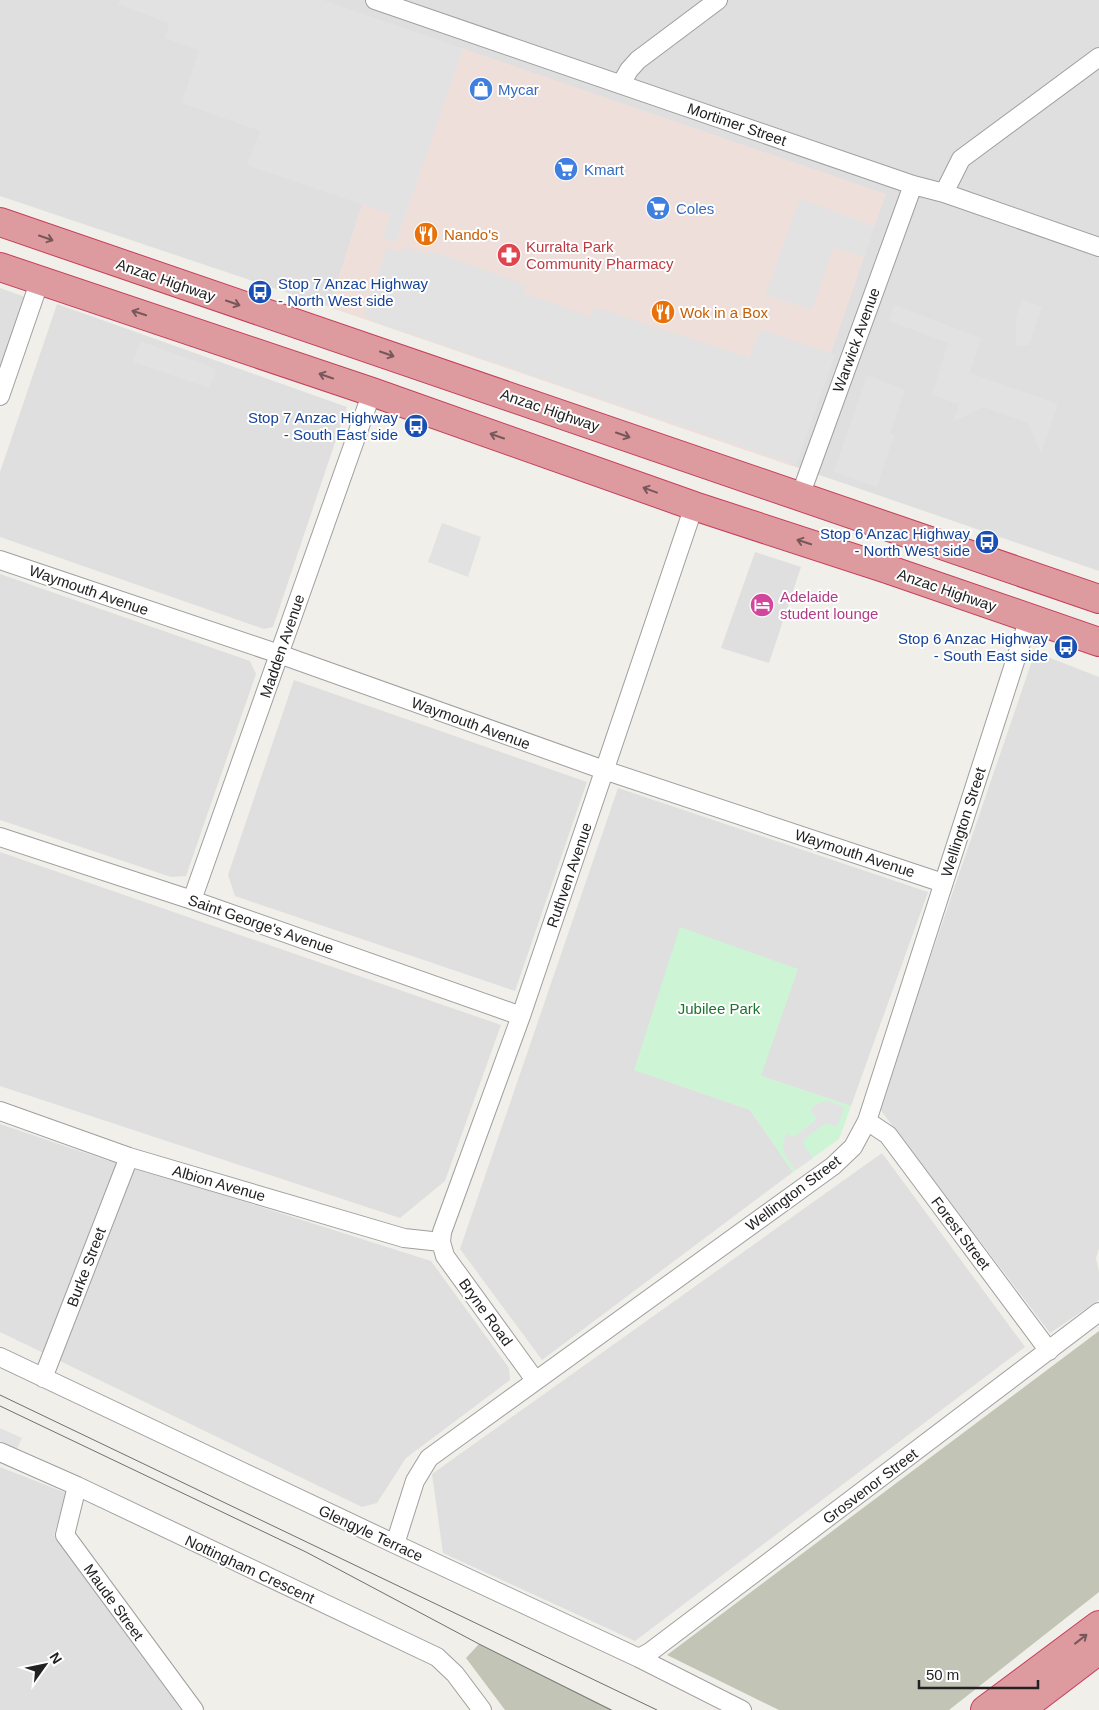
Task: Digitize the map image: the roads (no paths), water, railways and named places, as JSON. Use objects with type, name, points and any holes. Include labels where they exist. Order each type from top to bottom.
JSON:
[{"type":"highway","name":"Anzac Highway","points":[[0,222],[1099,599]]},
{"type":"highway","name":"Anzac Highway","points":[[0,266],[372,392],[694,506],[887,569],[1099,642]]},
{"type":"highway","points":[[152,275],[168,296],[171,304],[171,311],[164,321]]},
{"type":"highway","points":[[335,337],[335,349],[341,358],[346,364],[365,377],[372,392]]},
{"type":"highway","points":[[887,569],[898,530]]},
{"type":"highway","points":[[985,1710],[1099,1624]]},
{"type":"highway","points":[[1020,1710],[1099,1650]]},
{"type":"street","name":"Mortimer Street","points":[[375,0],[912,185],[944,193],[1099,248]]},
{"type":"street","points":[[621,84],[629,70],[638,60],[718,0]]},
{"type":"street","points":[[944,193],[961,159],[1099,57]]},
{"type":"street","name":"Warwick Avenue","points":[[800,496],[912,185]]},
{"type":"street","points":[[0,396],[40,280]]},
{"type":"street","name":"Madden Avenue","points":[[192,900],[372,392]]},
{"type":"street","name":"Ruthven Avenue","points":[[441,1242],[442,1232],[521,1016],[694,506]]},
{"type":"street","name":"Waymouth Avenue","points":[[0,560],[279,654],[604,770],[943,883]]},
{"type":"street","name":"Wellington Street","points":[[395,1544],[415,1481],[429,1458],[833,1166],[853,1147],[867,1121],[1029,618]]},
{"type":"street","name":"Saint George's Avenue","points":[[0,836],[192,900],[521,1016]]},
{"type":"street","name":"Albion Avenue","points":[[0,1110],[129,1157],[404,1238],[441,1242]]},
{"type":"street","name":"Forest Street","points":[[867,1121],[888,1135],[1049,1351]]},
{"type":"street","name":"Burke Street","points":[[43,1378],[129,1157]]},
{"type":"street","name":"Bryne Road","points":[[441,1242],[445,1256],[535,1380]]},
{"type":"street","name":"Grosvenor Street","points":[[639,1658],[658,1647],[1099,1312]]},
{"type":"street","name":"Glengyle Terrace","points":[[0,1356],[43,1378],[639,1658],[742,1710]]},
{"type":"street","name":"Nottingham Crescent","points":[[0,1452],[77,1486],[437,1657],[455,1674],[482,1710]]},
{"type":"street","name":"Maude Street","points":[[77,1486],[65,1535],[188,1708]]},
{"type":"tram line","points":[[0,1395],[657,1710]]},
{"type":"tram line","points":[[0,1406],[306,1552],[479,1644],[611,1710]]},
{"type":"place","name":"Mycar","points":[[481,89]]},
{"type":"place","name":"Kmart","points":[[566,169]]},
{"type":"place","name":"Coles","points":[[658,208]]},
{"type":"place","name":"Nando's","points":[[426,234]]},
{"type":"place","name":"Kurralta Park Community Pharmacy","points":[[509,255]]},
{"type":"place","name":"Stop 7 Anzac Highway - North West side","points":[[260,292]]},
{"type":"place","name":"Wok in a Box","points":[[663,312]]},
{"type":"place","name":"Stop 7 Anzac Highway - South East side","points":[[416,426]]},
{"type":"place","name":"Stop 6 Anzac Highway - North West side","points":[[987,542]]},
{"type":"place","name":"Adelaide student lounge","points":[[762,605]]},
{"type":"place","name":"Stop 6 Anzac Highway - South East side","points":[[1066,647]]},
{"type":"park label","name":"Jubilee Park","points":[[719,1008]]}]
